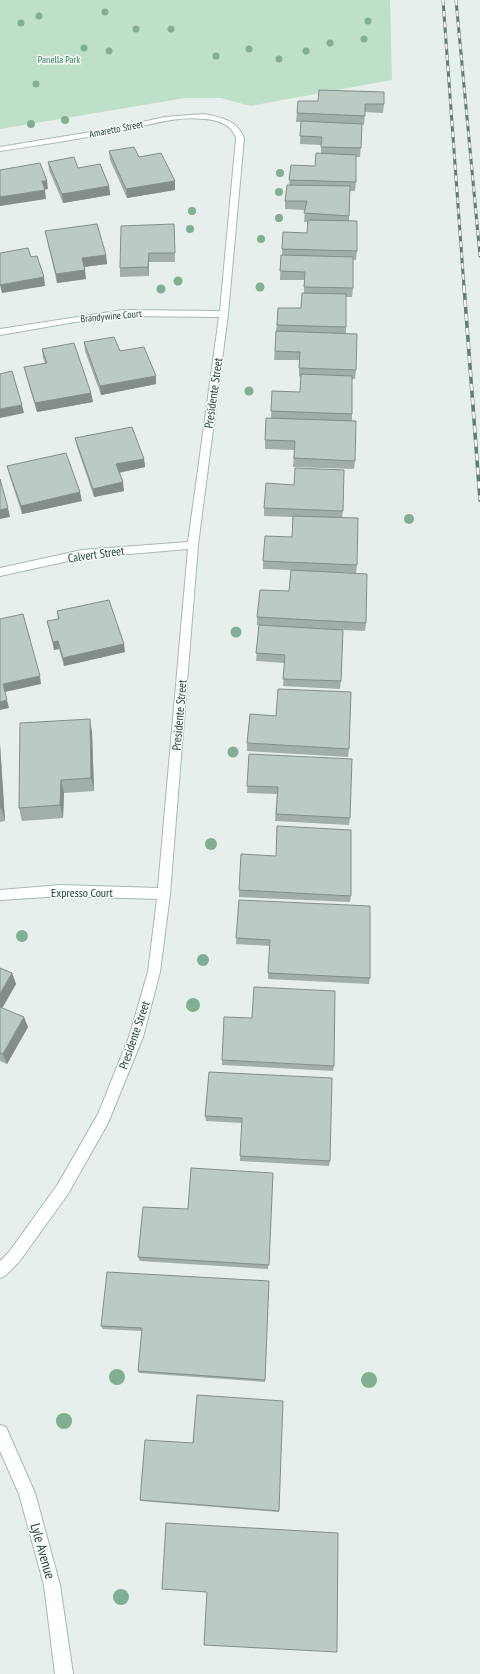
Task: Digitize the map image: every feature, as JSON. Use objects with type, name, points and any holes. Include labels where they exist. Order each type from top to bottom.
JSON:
[{"type":"street","name":"Amaretto Street","points":[[0,149],[163,120],[197,117],[215,118],[231,124]]},
{"type":"street","name":"Presidente Street","points":[[0,1271],[14,1257],[63,1189],[103,1118],[138,1030],[154,972],[164,894],[192,545],[224,314],[240,138],[238,130],[231,124]]},
{"type":"street","name":"Brandywine Court","points":[[0,332],[75,319],[123,313],[224,314]]},
{"type":"street","name":"Calvert Street","points":[[0,572],[82,554],[140,548],[192,545]]},
{"type":"street","name":"Expresso Court","points":[[0,895],[20,892],[81,890],[164,894]]},
{"type":"street","name":"Lyle Avenue","points":[[0,1433],[27,1493],[52,1585],[64,1674]]},
{"type":"green space","name":"Panella Park","points":[[0,0],[390,0],[392,80],[250,106],[221,98],[185,98],[0,129]]},
{"type":"building","points":[[319,90],[384,92],[384,104],[365,104],[365,116],[297,113],[298,101],[318,101]]},
{"type":"building","points":[[301,121],[362,124],[361,148],[321,147],[322,137],[300,136]]},
{"type":"building","points":[[134,147],[139,157],[161,153],[175,181],[126,189],[109,151]]},
{"type":"building","points":[[316,153],[356,155],[356,182],[289,180],[291,165],[315,166]]},
{"type":"building","points":[[74,157],[78,168],[100,164],[109,186],[62,194],[48,162]]},
{"type":"building","points":[[40,163],[47,181],[42,181],[45,190],[0,197],[0,170]]},
{"type":"building","points":[[287,185],[350,186],[349,216],[304,213],[307,201],[285,201]]},
{"type":"building","points":[[308,220],[357,221],[357,251],[282,249],[283,232],[307,233]]},
{"type":"building","points":[[97,224],[106,255],[82,258],[85,270],[56,274],[45,231]]},
{"type":"building","points":[[174,224],[175,253],[149,253],[148,267],[120,268],[121,226]]},
{"type":"building","points":[[28,248],[31,257],[37,256],[44,277],[0,285],[0,253]]},
{"type":"building","points":[[281,255],[353,257],[353,288],[304,287],[305,272],[280,271]]},
{"type":"building","points":[[302,293],[346,294],[346,327],[277,325],[278,308],[301,308]]},
{"type":"building","points":[[276,331],[357,334],[356,370],[299,368],[300,352],[275,351]]},
{"type":"building","points":[[114,337],[120,351],[144,347],[156,376],[100,386],[84,342]]},
{"type":"building","points":[[74,343],[91,393],[35,403],[24,367],[47,363],[42,349]]},
{"type":"building","points":[[12,371],[22,405],[0,409],[0,374]]},
{"type":"building","points":[[301,374],[352,376],[352,414],[271,411],[272,391],[300,392]]},
{"type":"building","points":[[266,418],[356,421],[355,461],[294,458],[295,441],[265,440]]},
{"type":"building","points":[[132,427],[144,459],[116,464],[123,482],[93,489],[75,438]]},
{"type":"building","points":[[66,453],[80,492],[21,506],[7,466]]},
{"type":"building","points":[[295,468],[344,470],[343,511],[264,508],[266,483],[294,485]]},
{"type":"building","points":[[0,479],[8,508],[0,510]]},
{"type":"building","points":[[293,516],[358,518],[357,565],[263,561],[265,536],[292,537]]},
{"type":"building","points":[[291,570],[367,574],[366,623],[257,617],[260,590],[289,591]]},
{"type":"building","points":[[109,600],[124,644],[63,658],[58,641],[53,642],[47,621],[59,619],[57,611]]},
{"type":"building","points":[[23,614],[40,676],[3,684],[7,700],[0,702],[0,619]]},
{"type":"building","points":[[259,625],[343,630],[341,681],[283,679],[285,655],[256,653]]},
{"type":"building","points":[[278,689],[351,692],[349,749],[247,743],[250,714],[276,716]]},
{"type":"building","points":[[90,719],[91,778],[61,780],[60,805],[19,808],[20,723]]},
{"type":"building","points":[[249,754],[352,759],[350,818],[276,814],[278,787],[247,786]]},
{"type":"building","points":[[277,826],[351,830],[351,896],[239,890],[241,854],[276,856]]},
{"type":"building","points":[[239,900],[370,906],[370,978],[268,973],[270,940],[236,938]]},
{"type":"building","points":[[0,968],[12,973],[0,994]]},
{"type":"building","points":[[254,987],[335,991],[334,1066],[222,1060],[224,1017],[252,1018]]},
{"type":"building","points":[[0,1007],[24,1017],[3,1054],[0,1053]]},
{"type":"building","points":[[209,1072],[332,1078],[330,1161],[240,1156],[242,1118],[205,1116]]},
{"type":"building","points":[[191,1168],[273,1173],[269,1265],[138,1257],[143,1207],[188,1209]]},
{"type":"building","points":[[107,1272],[269,1281],[265,1380],[138,1371],[142,1328],[101,1326]]},
{"type":"building","points":[[197,1395],[283,1401],[279,1511],[140,1500],[145,1440],[193,1443]]},
{"type":"building","points":[[166,1523],[338,1533],[337,1652],[204,1645],[207,1592],[162,1589]]},
{"type":"railway","points":[[443,0],[464,287]]},
{"type":"railway","points":[[456,0],[480,256]]},
{"type":"railway","points":[[464,286],[480,500]]}]
